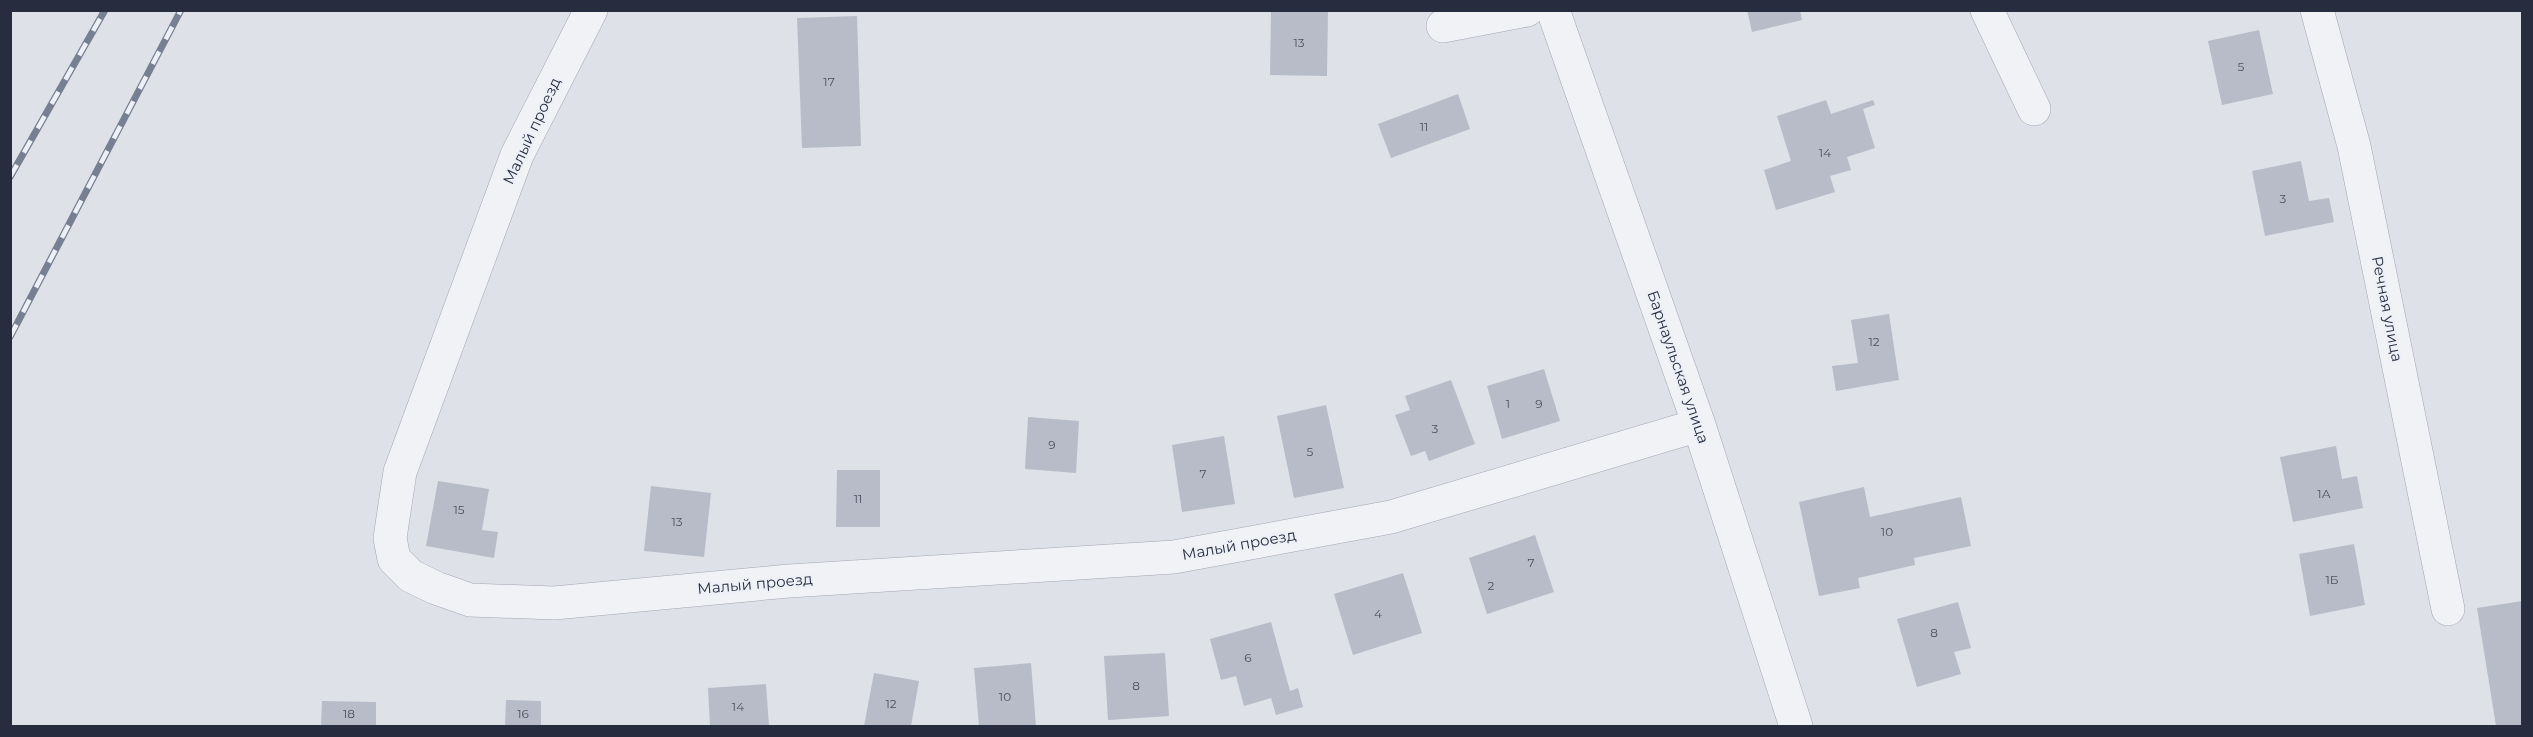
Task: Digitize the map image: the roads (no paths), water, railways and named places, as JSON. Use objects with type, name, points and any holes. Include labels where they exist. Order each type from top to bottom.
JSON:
[{"type":"street","name":"Малый проезд","points":[[591,10],[517,155],[400,472],[390,538],[394,559],[411,576],[436,588],[470,600],[554,603],[789,581],[1174,557],[1391,517],[1699,425]]},
{"type":"street","points":[[1443,26],[1527,10]]},
{"type":"street","name":"Барнаульская улица","points":[[1553,10],[1699,425],[1796,726]]},
{"type":"street","points":[[1987,10],[2034,109]]},
{"type":"street","name":"Речная улица","points":[[2317,10],[2354,146],[2448,609]]},
{"type":"railway","points":[[10,177],[105,10]]},
{"type":"railway","points":[[10,337],[181,10]]}]
